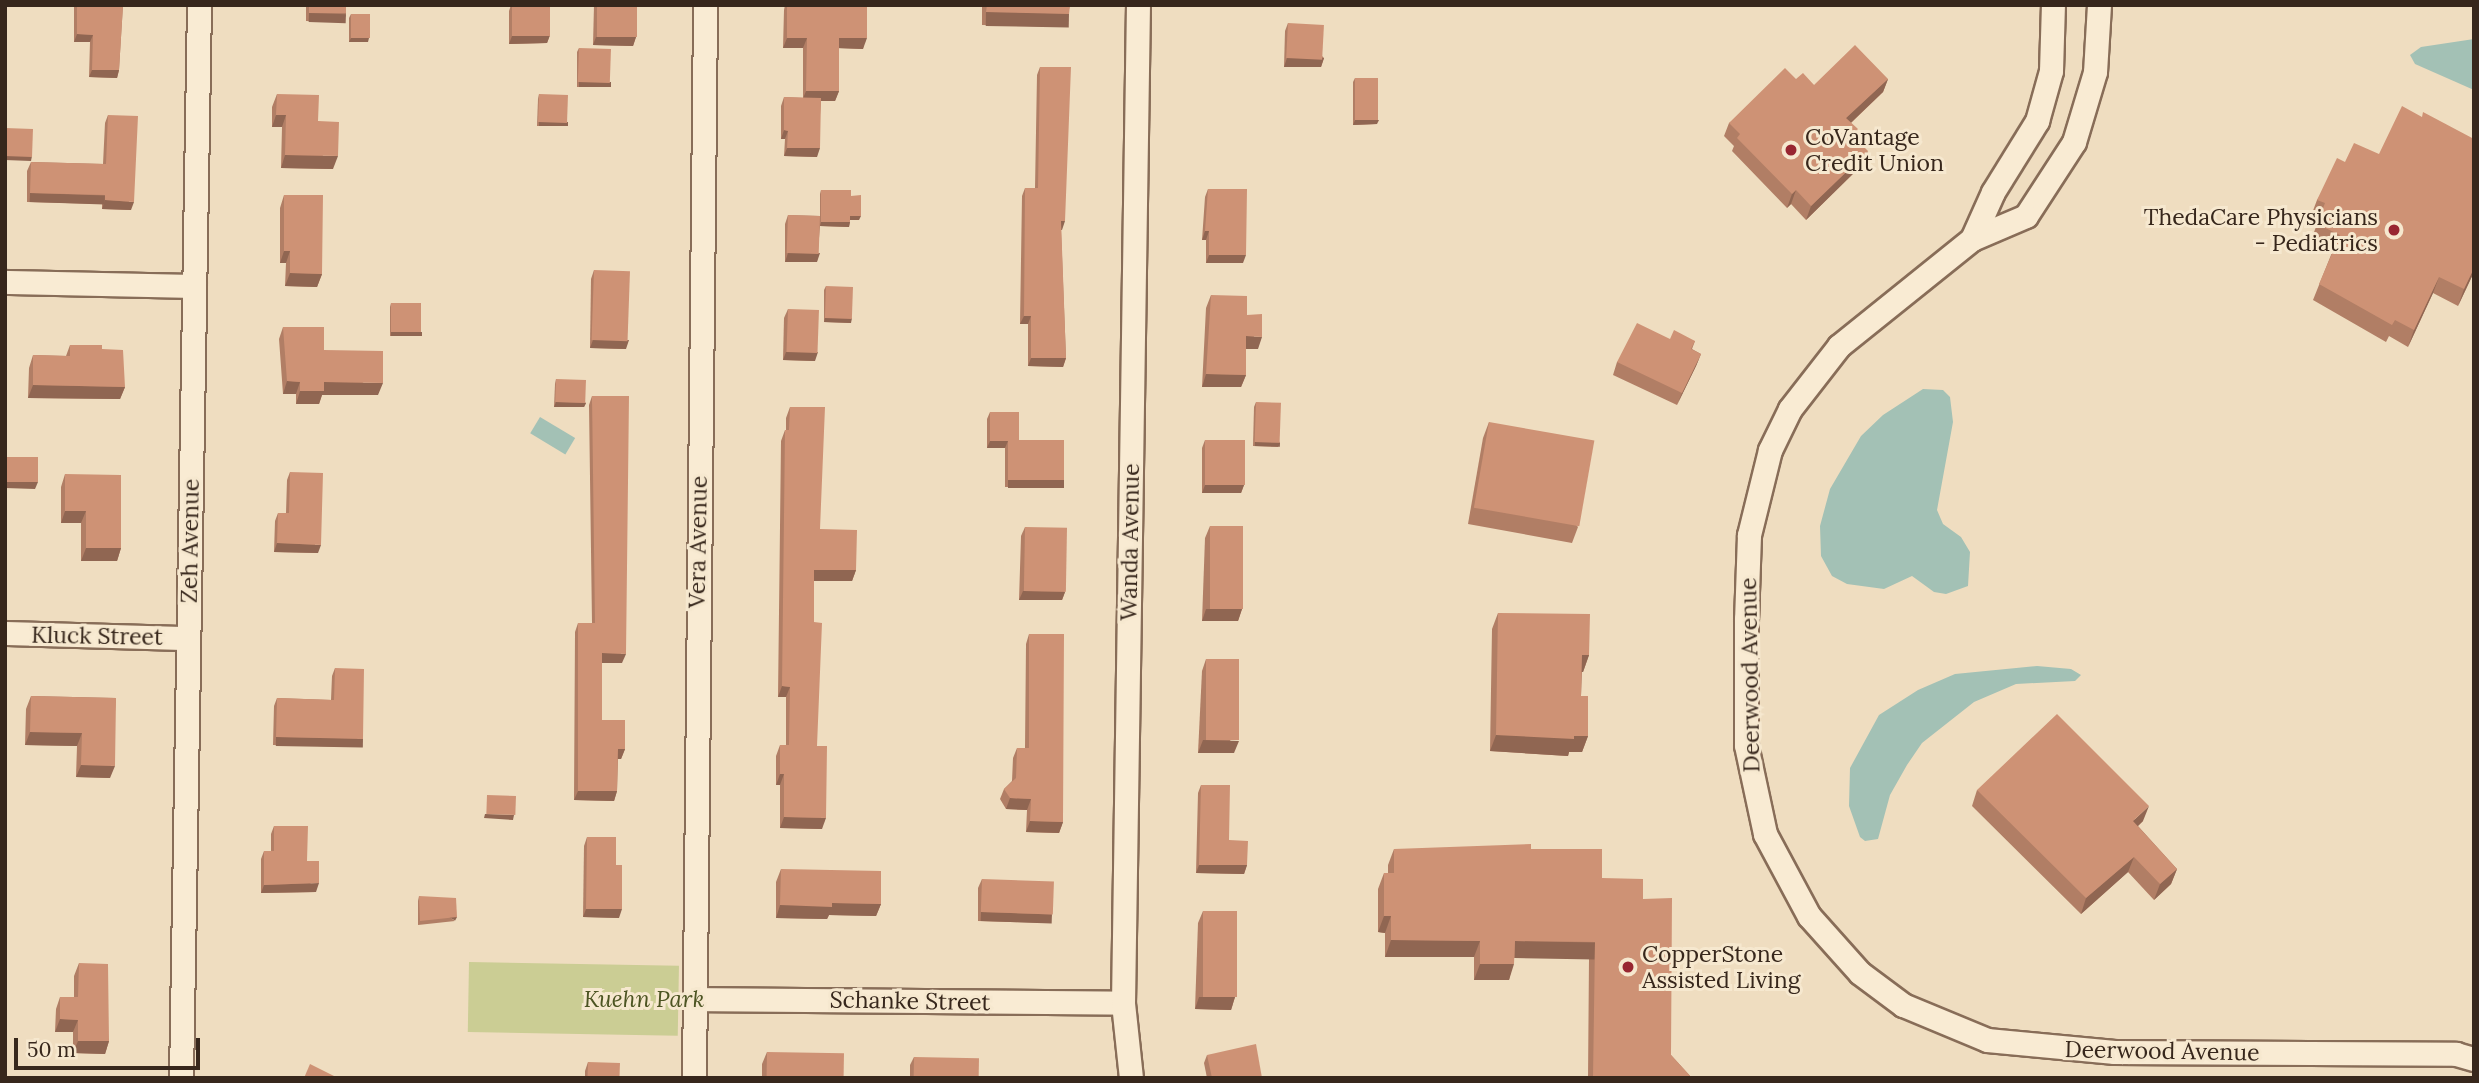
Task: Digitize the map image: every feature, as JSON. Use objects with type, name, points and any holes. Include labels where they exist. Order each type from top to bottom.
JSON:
[{"type":"street","name":"Zeh Avenue","points":[[181,1078],[199,5]]},
{"type":"street","name":"Vera Avenue","points":[[694,1078],[697,999],[695,839],[705,5]]},
{"type":"street","name":"Wanda Avenue","points":[[1131,1078],[1124,1003],[1138,5]]},
{"type":"street","name":"Deerwood Avenue","points":[[1972,239],[1993,192],[2037,121],[2050,71],[2053,5]]},
{"type":"street","name":"Deerwood Avenue","points":[[2099,5],[2095,72],[2074,142],[2026,216],[1972,239],[1849,338],[1813,375],[1785,419],[1756,491],[1748,561],[1746,745],[1762,823],[1783,875],[1810,916],[1860,973],[1903,1004],[1987,1040],[2114,1052],[2468,1054]]},
{"type":"street","points":[[5,282],[194,286]]},
{"type":"street","name":"Kluck Street","points":[[5,634],[188,638]]},
{"type":"street","name":"Schanke Street","points":[[697,999],[1124,1003]]},
{"type":"green space","name":"Kuehn Park","points":[[469,962],[679,966],[678,1036],[468,1032]]},
{"type":"shaded area","points":[[2474,39],[2474,90],[2415,64],[2410,55],[2421,47]]},
{"type":"shaded area","points":[[1923,389],[1943,390],[1950,397],[1953,422],[1937,510],[1943,524],[1961,537],[1970,552],[1968,586],[1946,594],[1934,592],[1912,576],[1884,589],[1847,584],[1832,576],[1821,556],[1820,526],[1830,489],[1861,436],[1883,415]]},
{"type":"shaded area","points":[[540,417],[575,438],[565,454],[530,433]]},
{"type":"shaded area","points":[[2037,666],[2071,669],[2081,675],[2075,681],[2016,684],[1974,702],[1922,743],[1890,795],[1878,839],[1865,841],[1860,837],[1849,806],[1850,768],[1879,715],[1918,690],[1955,674]]},
{"type":"building","points":[[77,5],[123,5],[119,70],[92,70],[93,35],[77,34]]},
{"type":"building","points":[[309,5],[346,5],[346,13],[309,13]]},
{"type":"building","points":[[512,5],[550,5],[550,36],[512,36]]},
{"type":"building","points":[[597,5],[637,5],[637,37],[597,37]]},
{"type":"building","points":[[787,5],[867,5],[867,38],[839,38],[839,91],[806,91],[807,38],[787,38]]},
{"type":"building","points":[[987,5],[1070,5],[1069,14],[986,12]]},
{"type":"building","points":[[351,14],[370,14],[370,38],[351,38]]},
{"type":"building","points":[[1288,23],[1324,25],[1322,60],[1286,58]]},
{"type":"building","name":"CoVantage Credit Union","points":[[1855,45],[1888,79],[1846,118],[1858,129],[1852,135],[1868,151],[1811,206],[1796,190],[1792,194],[1737,138],[1740,134],[1729,123],[1785,68],[1796,79],[1803,73],[1814,85]]},
{"type":"building","points":[[579,48],[611,49],[610,83],[578,82]]},
{"type":"building","points":[[1040,67],[1071,67],[1065,221],[1061,221],[1066,358],[1031,358],[1031,316],[1024,316],[1025,188],[1038,188]]},
{"type":"building","points":[[1355,78],[1378,78],[1378,120],[1355,120]]},
{"type":"building","points":[[277,94],[319,95],[318,121],[339,122],[338,156],[285,155],[286,115],[276,115]]},
{"type":"building","points":[[539,94],[568,95],[567,123],[538,122]]},
{"type":"building","points":[[784,97],[821,98],[820,148],[787,148]]},
{"type":"building","name":"ThedaCare Physicians - Pediatrics","points":[[2402,106],[2422,117],[2423,112],[2474,139],[2474,268],[2464,289],[2439,277],[2414,330],[2395,320],[2392,325],[2319,284],[2340,235],[2317,224],[2325,203],[2317,200],[2337,158],[2345,162],[2354,143],[2379,154]]},
{"type":"building","points":[[108,115],[138,116],[134,202],[105,200],[105,195],[30,193],[31,162],[106,164]]},
{"type":"building","points":[[5,128],[33,129],[32,157],[5,156]]},
{"type":"building","points":[[1208,189],[1247,189],[1246,255],[1209,255],[1209,231],[1205,231]]},
{"type":"building","points":[[821,190],[851,190],[851,196],[861,195],[861,216],[850,216],[850,222],[821,222]]},
{"type":"building","points":[[284,195],[323,195],[322,274],[290,273],[290,251],[284,251]]},
{"type":"building","points":[[788,215],[820,216],[819,254],[787,253]]},
{"type":"building","points":[[594,270],[630,271],[628,341],[592,340]]},
{"type":"building","points":[[826,286],[853,287],[852,319],[825,318]]},
{"type":"building","points":[[1211,295],[1247,296],[1247,315],[1262,314],[1262,337],[1246,336],[1246,375],[1206,374]]},
{"type":"building","points":[[391,303],[421,303],[421,332],[391,332]]},
{"type":"building","points":[[788,309],[819,310],[817,353],[786,352]]},
{"type":"building","points":[[1637,323],[1670,339],[1674,330],[1695,341],[1691,349],[1701,354],[1682,393],[1617,362]]},
{"type":"building","points":[[283,327],[324,327],[324,350],[383,351],[383,383],[324,382],[324,391],[300,391],[300,382],[287,381]]},
{"type":"building","points":[[70,345],[102,345],[102,349],[123,350],[125,387],[33,385],[33,355],[70,356]]},
{"type":"building","points":[[556,379],[586,380],[585,403],[555,402]]},
{"type":"building","points":[[592,396],[629,396],[626,654],[602,653],[602,720],[625,720],[625,749],[618,749],[617,791],[578,791],[578,623],[595,623]]},
{"type":"building","points":[[1256,402],[1281,403],[1280,443],[1255,442]]},
{"type":"building","points":[[790,407],[825,407],[820,529],[857,530],[856,570],[814,570],[814,622],[822,623],[817,746],[827,746],[826,818],[784,817],[784,774],[780,774],[780,745],[789,745],[790,687],[782,686],[785,430],[789,430]]},
{"type":"building","points":[[990,412],[1019,412],[1019,440],[1064,440],[1064,480],[1008,480],[1008,441],[990,441]]},
{"type":"building","points":[[1489,422],[1594,441],[1579,526],[1474,508]]},
{"type":"building","points":[[1205,440],[1245,440],[1245,485],[1205,485]]},
{"type":"building","points":[[5,457],[38,457],[38,482],[5,482]]},
{"type":"building","points":[[290,472],[323,473],[321,545],[277,543],[278,513],[289,513]]},
{"type":"building","points":[[65,474],[121,475],[121,548],[86,548],[86,511],[65,511]]},
{"type":"building","points":[[1210,526],[1243,526],[1243,609],[1210,609]]},
{"type":"building","points":[[1025,527],[1067,528],[1066,592],[1024,591]]},
{"type":"building","points":[[1498,613],[1590,614],[1589,655],[1582,655],[1581,696],[1588,696],[1588,736],[1574,736],[1574,739],[1496,735]]},
{"type":"building","points":[[1029,634],[1064,634],[1063,822],[1030,821],[1031,799],[1010,798],[1004,789],[1016,778],[1017,748],[1029,748]]},
{"type":"building","points":[[1206,659],[1239,659],[1239,740],[1206,740]]},
{"type":"building","points":[[335,668],[364,669],[363,739],[276,737],[277,698],[334,700]]},
{"type":"building","points":[[31,696],[116,698],[115,766],[81,765],[82,733],[30,732]]},
{"type":"building","points":[[2057,714],[2149,806],[2133,821],[2177,869],[2160,884],[2134,857],[2086,898],[1977,790]]},
{"type":"building","points":[[1201,785],[1230,785],[1229,840],[1248,841],[1247,865],[1199,865]]},
{"type":"building","points":[[487,795],[516,796],[515,815],[486,814]]},
{"type":"building","points":[[274,826],[308,826],[307,861],[319,861],[319,883],[264,885],[264,851],[274,851]]},
{"type":"building","points":[[587,837],[616,837],[616,865],[622,865],[622,909],[586,909]]},
{"type":"building","name":"CopperStone Assisted Living","points":[[1531,844],[1531,849],[1602,849],[1602,878],[1643,879],[1643,899],[1672,898],[1671,1055],[1692,1078],[1593,1078],[1595,942],[1515,941],[1514,964],[1480,964],[1480,941],[1391,940],[1391,916],[1384,916],[1384,873],[1394,873],[1394,849]]},
{"type":"building","points":[[781,869],[881,871],[881,904],[832,903],[832,907],[780,905]]},
{"type":"building","points":[[982,879],[1054,882],[1053,914],[981,912]]},
{"type":"building","points":[[419,896],[456,898],[457,917],[420,921]]},
{"type":"building","points":[[1203,911],[1237,911],[1237,997],[1203,997]]},
{"type":"building","points":[[79,963],[108,964],[109,1041],[78,1041],[78,1020],[60,1019],[60,997],[78,997]]},
{"type":"building","points":[[1256,1044],[1262,1078],[1212,1078],[1207,1055]]},
{"type":"building","points":[[767,1052],[844,1053],[844,1078],[767,1078]]},
{"type":"building","points":[[914,1057],[979,1058],[979,1078],[914,1078]]},
{"type":"building","points":[[588,1062],[620,1063],[619,1078],[587,1078]]},
{"type":"building","points":[[310,1064],[338,1078],[304,1078]]},
{"type":"place","name":"CoVantage Credit Union","points":[[1791,150]]},
{"type":"place","name":"ThedaCare Physicians - Pediatrics","points":[[2394,230]]},
{"type":"place","name":"CopperStone Assisted Living","points":[[1628,967]]}]
